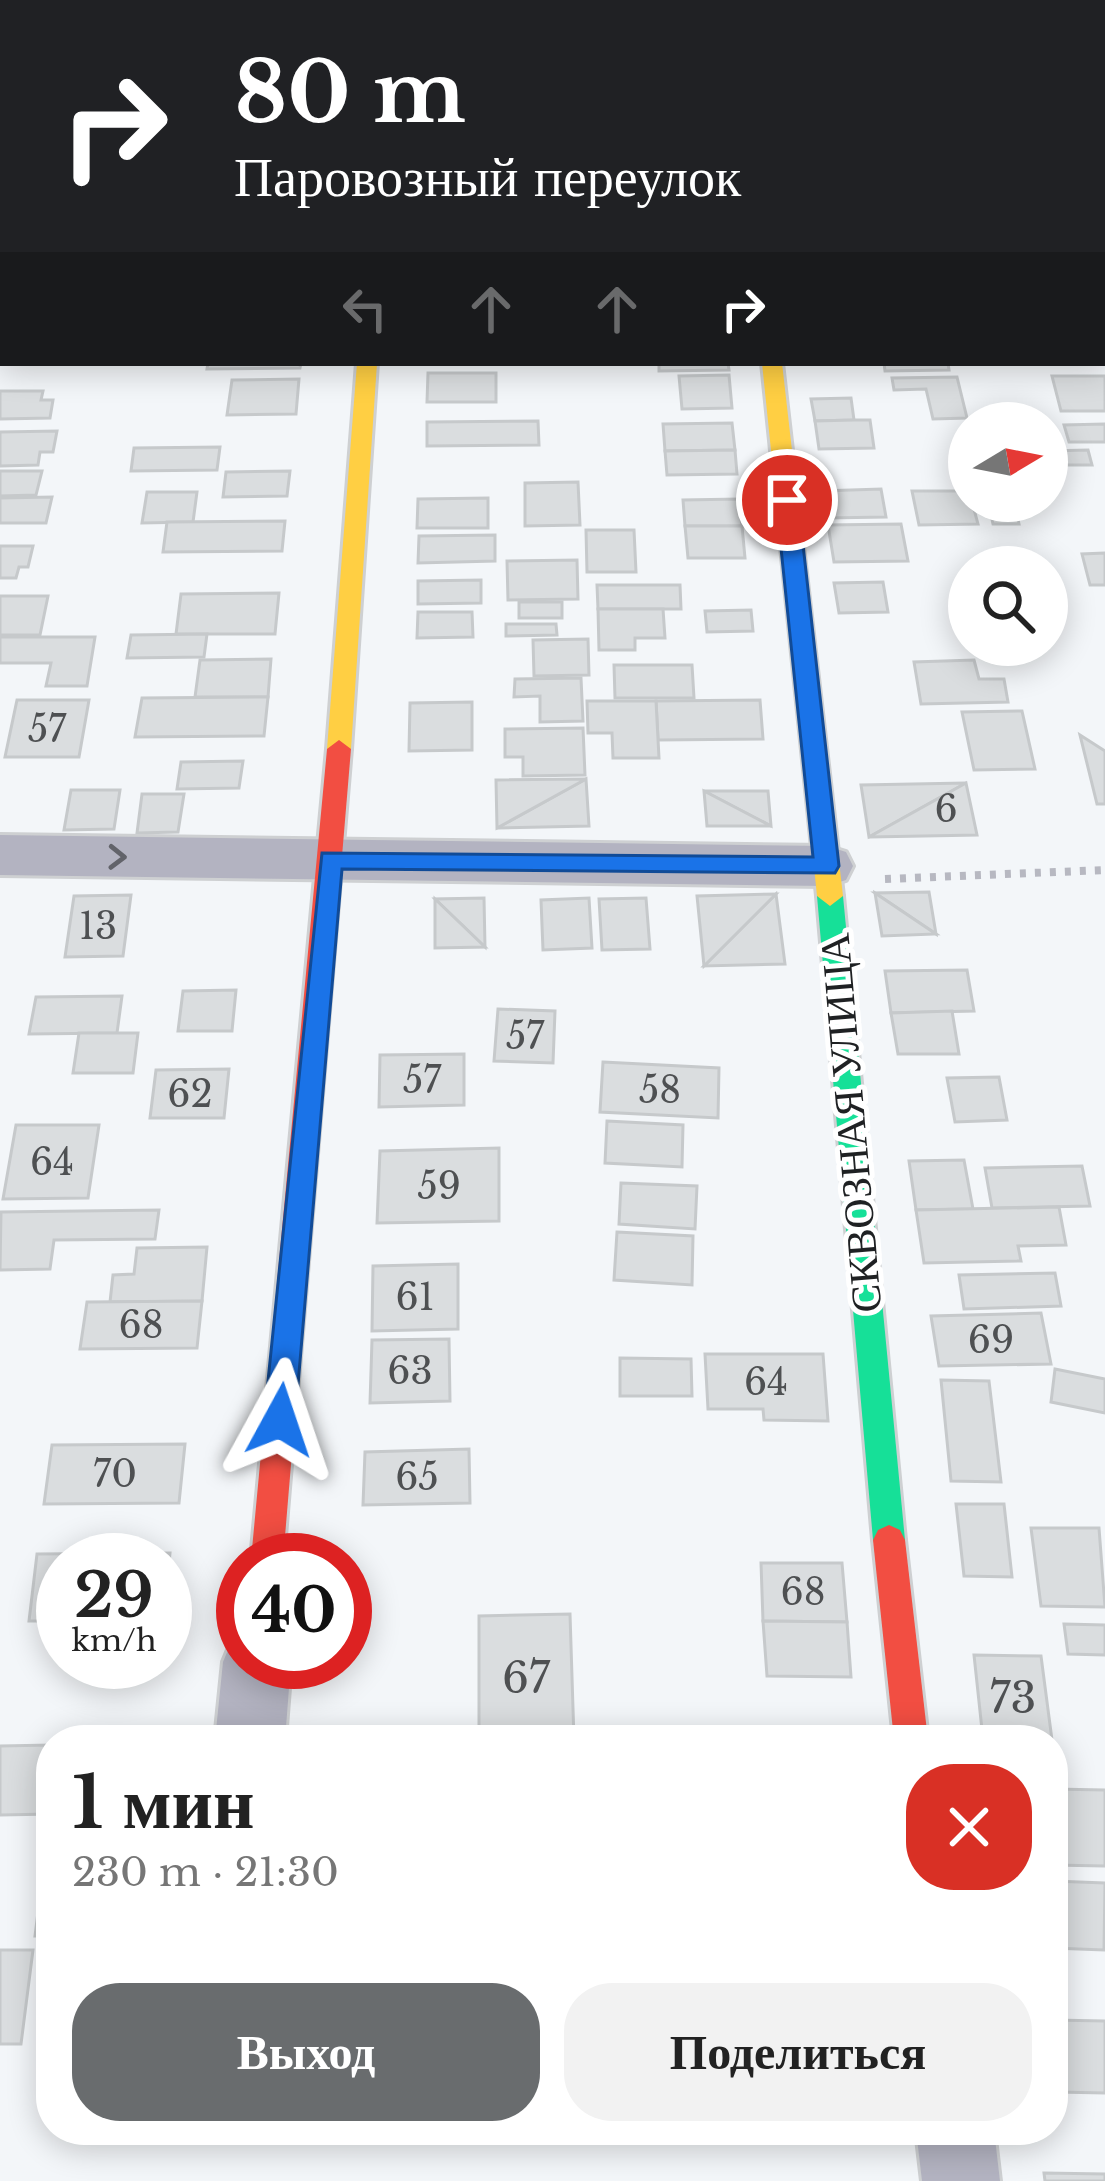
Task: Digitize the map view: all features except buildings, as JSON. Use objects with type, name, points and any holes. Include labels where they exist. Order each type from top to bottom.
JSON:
[{"type":"street","points":[[269,1533],[331,860],[367,366]]},
{"type":"street","name":"СКВОЗНАЯ УЛИЦА","points":[[772,366],[828,874],[879,1450],[909,1725]]},
{"type":"street","points":[[0,856],[828,874]]},
{"type":"street","points":[[251,1725],[255,1689]]},
{"type":"street","points":[[957,2145],[961,2181]]},
{"type":"path","points":[[828,874],[1105,870]]},
{"type":"traffic: fast","points":[[830,896],[889,1540]]},
{"type":"traffic: slow","points":[[339,749],[367,366]]},
{"type":"traffic: slow","points":[[772,366],[830,896]]},
{"type":"traffic: jam","points":[[269,1533],[339,749]]},
{"type":"traffic: jam","points":[[889,1540],[909,1725]]},
{"type":"route","points":[[280,1420],[331,860],[826,866],[787,500]]}]
